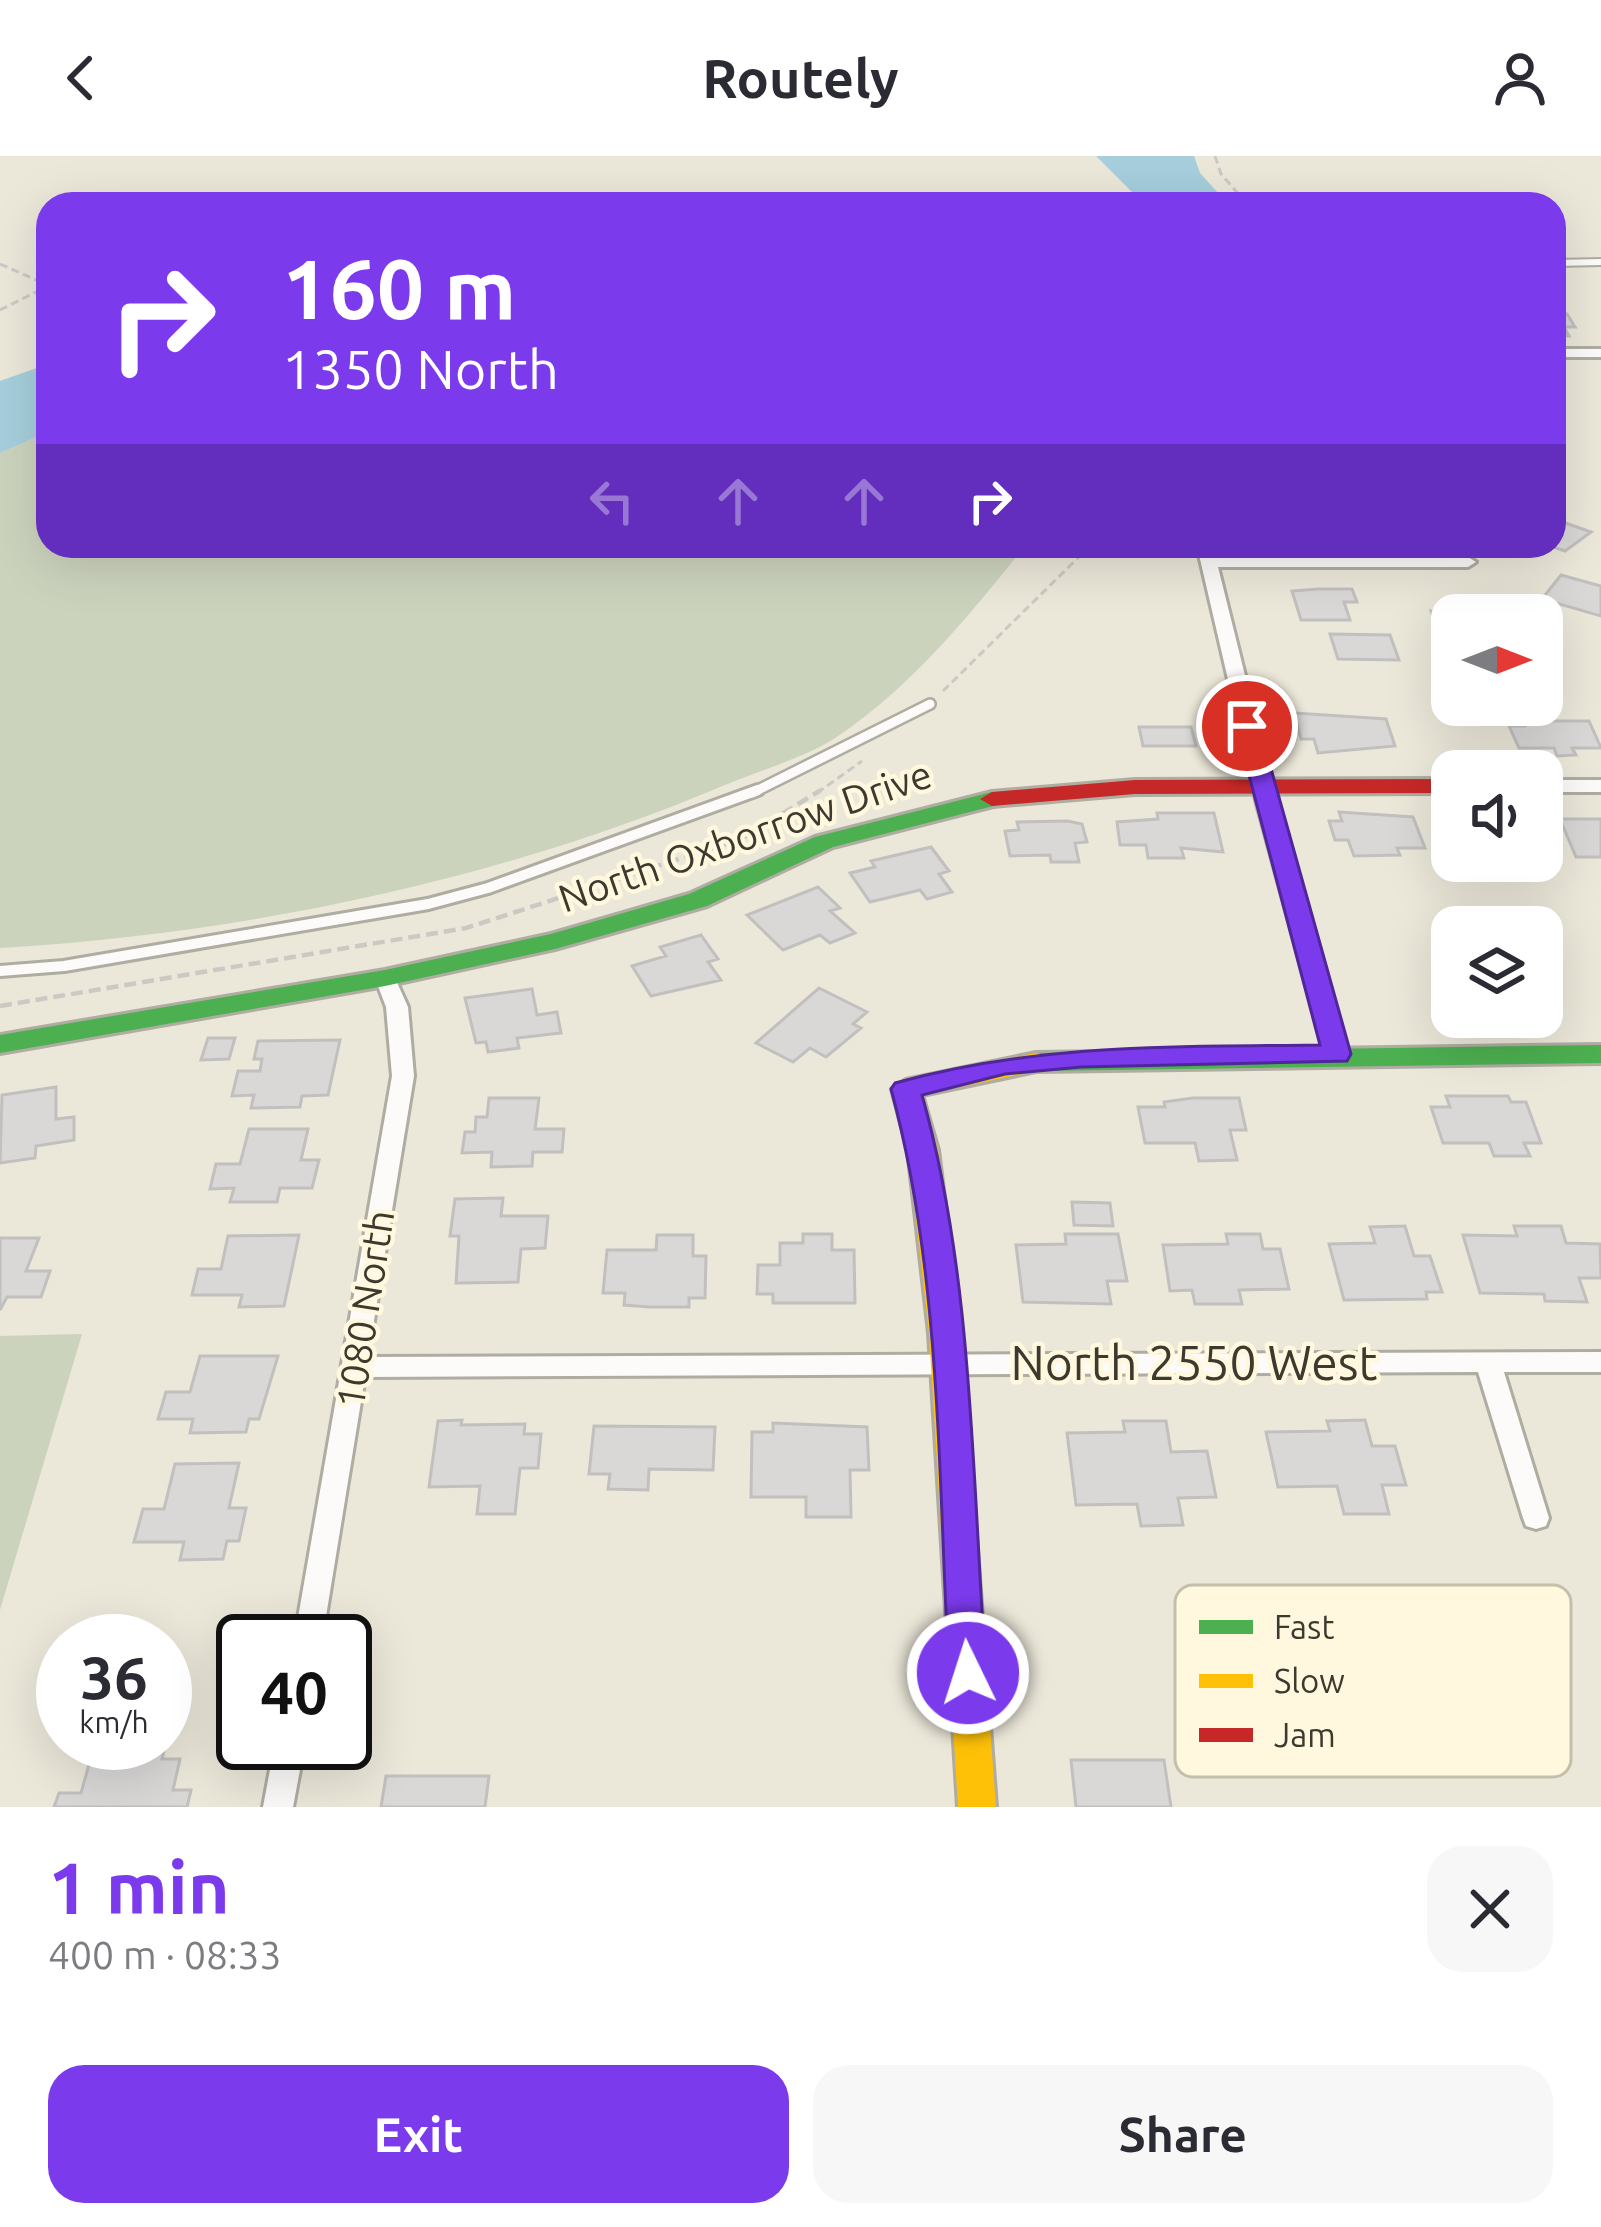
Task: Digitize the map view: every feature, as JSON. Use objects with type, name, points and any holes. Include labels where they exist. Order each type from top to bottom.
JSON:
[{"type":"street","points":[[1566,352],[1601,352]]},
{"type":"street","points":[[1207,558],[1262,787],[1336,1054]]},
{"type":"street","points":[[1337,558],[1468,562]]},
{"type":"street","name":"North Oxborrow Drive","points":[[0,1045],[385,978],[555,941],[698,900],[824,842],[942,808],[1060,791],[1431,786]]},
{"type":"street","points":[[1563,786],[1601,786]]},
{"type":"street","name":"1080 North","points":[[313,1614],[404,1076],[397,1007],[385,978]]},
{"type":"street","points":[[976,1807],[947,1365],[922,1150],[906,1089],[1005,1065],[1081,1058],[1601,1054]]},
{"type":"street","points":[[1488,1362],[1536,1517]]},
{"type":"street","name":"North 2550 West","points":[[356,1367],[1601,1362]]},
{"type":"street","points":[[278,1807],[285,1770]]},
{"type":"lane","points":[[1566,263],[1601,262]]},
{"type":"lane","points":[[0,971],[64,965],[404,908],[488,887],[753,793],[930,704]]},
{"type":"path","points":[[1215,156],[1220,174],[1236,192]]},
{"type":"path","points":[[0,264],[36,280]]},
{"type":"path","points":[[0,310],[36,292]]},
{"type":"green space","points":[[36,437],[36,558],[1015,558],[917,670],[828,742],[640,819],[461,875],[370,897],[184,930],[0,948],[0,453]]},
{"type":"green space","points":[[82,1334],[0,1610],[0,1336]]},
{"type":"water","points":[[1096,156],[1194,156],[1200,173],[1217,192],[1132,192]]},
{"type":"water","points":[[36,368],[36,437],[0,453],[0,381]]},
{"type":"building","points":[[1566,523],[1591,532],[1566,550]]},
{"type":"building","points":[[1561,575],[1601,586],[1601,616],[1563,605],[1563,594],[1546,594]]},
{"type":"building","points":[[1352,589],[1357,602],[1344,602],[1350,620],[1301,620],[1292,591]]},
{"type":"building","points":[[1330,634],[1390,635],[1399,660],[1338,659]]},
{"type":"building","points":[[1294,713],[1386,719],[1395,746],[1318,753],[1314,739],[1301,739]]},
{"type":"building","points":[[1589,721],[1601,748],[1572,748],[1576,755],[1563,756],[1563,750],[1554,748],[1519,748],[1509,726]]},
{"type":"building","points":[[1139,727],[1191,727],[1196,746],[1143,746]]},
{"type":"building","points":[[1339,812],[1413,817],[1425,848],[1397,848],[1400,855],[1354,856],[1348,840],[1335,840],[1329,821],[1342,821]]},
{"type":"building","points":[[1157,813],[1214,813],[1223,852],[1181,848],[1184,858],[1148,858],[1146,845],[1120,845],[1117,822],[1158,819]]},
{"type":"building","points":[[1563,819],[1601,819],[1601,857],[1576,857]]},
{"type":"building","points":[[1017,822],[1082,824],[1087,842],[1075,843],[1079,862],[1051,862],[1050,855],[1010,856],[1005,831],[1019,830]]},
{"type":"building","points":[[931,847],[949,871],[939,874],[952,892],[927,899],[920,890],[870,902],[850,873],[875,867],[871,861]]},
{"type":"building","points":[[818,887],[840,908],[830,911],[855,933],[830,943],[820,935],[783,950],[747,915]]},
{"type":"building","points":[[701,935],[718,959],[708,962],[721,980],[651,996],[632,966],[666,956],[660,947]]},
{"type":"building","points":[[819,988],[867,1012],[853,1024],[861,1028],[826,1057],[810,1048],[793,1062],[756,1043]]},
{"type":"building","points":[[532,989],[537,1015],[557,1012],[561,1033],[517,1038],[519,1048],[488,1052],[486,1042],[476,1043],[465,998]]},
{"type":"building","points":[[208,1038],[235,1038],[229,1059],[201,1060]]},
{"type":"building","points":[[340,1040],[328,1095],[302,1096],[300,1107],[251,1108],[254,1095],[232,1096],[238,1071],[260,1071],[262,1059],[254,1059],[258,1041]]},
{"type":"building","points":[[56,1087],[56,1119],[74,1117],[74,1140],[36,1146],[35,1158],[0,1163],[2,1095]]},
{"type":"building","points":[[1446,1096],[1508,1096],[1511,1102],[1526,1102],[1541,1143],[1524,1143],[1530,1156],[1494,1156],[1489,1143],[1443,1143],[1431,1107],[1450,1107]]},
{"type":"building","points":[[489,1098],[539,1098],[535,1129],[564,1129],[562,1152],[533,1152],[532,1166],[491,1167],[492,1152],[462,1153],[465,1132],[475,1132],[476,1117],[487,1117]]},
{"type":"building","points":[[1239,1098],[1246,1130],[1230,1130],[1237,1160],[1199,1161],[1195,1143],[1145,1143],[1138,1107],[1165,1107],[1164,1102]]},
{"type":"building","points":[[249,1129],[308,1129],[301,1160],[319,1160],[312,1188],[280,1188],[277,1202],[230,1202],[234,1188],[210,1189],[216,1164],[240,1164]]},
{"type":"building","points":[[503,1198],[501,1216],[548,1216],[545,1248],[521,1249],[518,1282],[456,1283],[459,1236],[450,1236],[455,1199]]},
{"type":"building","points":[[1072,1202],[1110,1203],[1113,1226],[1074,1225]]},
{"type":"building","points":[[1405,1226],[1414,1256],[1430,1256],[1442,1292],[1426,1292],[1427,1299],[1344,1300],[1329,1244],[1375,1243],[1370,1227]]},
{"type":"building","points":[[1514,1226],[1561,1226],[1566,1243],[1600,1244],[1601,1278],[1579,1278],[1587,1302],[1545,1301],[1544,1294],[1480,1293],[1463,1235],[1517,1236]]},
{"type":"building","points":[[803,1234],[832,1234],[832,1250],[854,1250],[855,1303],[773,1303],[773,1294],[757,1294],[758,1265],[780,1265],[780,1243],[803,1243]]},
{"type":"building","points":[[1065,1234],[1118,1234],[1127,1281],[1107,1281],[1111,1304],[1023,1302],[1016,1245],[1066,1244]]},
{"type":"building","points":[[1226,1234],[1260,1234],[1263,1249],[1280,1249],[1289,1289],[1239,1290],[1242,1304],[1195,1304],[1192,1290],[1170,1291],[1163,1245],[1228,1244]]},
{"type":"building","points":[[299,1235],[284,1306],[239,1307],[242,1295],[192,1295],[198,1269],[221,1269],[228,1236]]},
{"type":"building","points":[[657,1235],[693,1235],[693,1256],[706,1256],[705,1298],[689,1298],[689,1307],[649,1307],[624,1305],[625,1293],[603,1293],[607,1250],[656,1250]]},
{"type":"building","points":[[0,1238],[39,1238],[26,1271],[50,1271],[41,1297],[7,1297],[0,1310]]},
{"type":"building","points":[[200,1356],[278,1356],[259,1419],[249,1419],[246,1432],[190,1433],[193,1419],[158,1419],[166,1392],[190,1392]]},
{"type":"building","points":[[462,1420],[461,1425],[525,1424],[524,1434],[541,1434],[538,1468],[520,1468],[515,1514],[477,1514],[480,1486],[429,1487],[438,1421]]},
{"type":"building","points":[[1365,1420],[1372,1446],[1395,1446],[1406,1485],[1382,1485],[1389,1514],[1344,1514],[1337,1486],[1278,1487],[1266,1432],[1330,1431],[1327,1421]]},
{"type":"building","points":[[1123,1421],[1166,1421],[1171,1452],[1207,1451],[1216,1497],[1178,1498],[1183,1525],[1141,1526],[1137,1504],[1076,1505],[1067,1433],[1125,1432]]},
{"type":"building","points":[[773,1423],[867,1427],[869,1470],[850,1470],[851,1517],[806,1517],[806,1497],[751,1497],[752,1432],[773,1432]]},
{"type":"building","points":[[594,1426],[715,1427],[713,1470],[649,1469],[648,1490],[608,1489],[610,1474],[589,1474]]},
{"type":"building","points":[[239,1463],[229,1508],[246,1508],[239,1541],[227,1541],[223,1559],[180,1560],[184,1542],[134,1542],[143,1509],[164,1509],[175,1464]]},
{"type":"building","points":[[1071,1760],[1164,1760],[1171,1807],[1076,1807]]},
{"type":"building","points":[[87,1770],[178,1770],[173,1790],[191,1790],[187,1807],[54,1807],[59,1793],[81,1793]]},
{"type":"building","points":[[386,1776],[489,1776],[485,1807],[381,1807]]},
{"type":"traffic: fast","points":[[0,1044],[385,978],[555,941],[698,900],[824,842],[992,799]]},
{"type":"traffic: fast","points":[[1036,1062],[1601,1054]]},
{"type":"traffic: slow","points":[[977,1807],[945,1333],[923,1150],[906,1089],[1036,1062]]},
{"type":"traffic: jam","points":[[992,799],[1135,787],[1431,786]]},
{"type":"route","points":[[968,1673],[945,1333],[922,1150],[906,1089],[1005,1065],[1081,1058],[1336,1054],[1247,726]]}]
